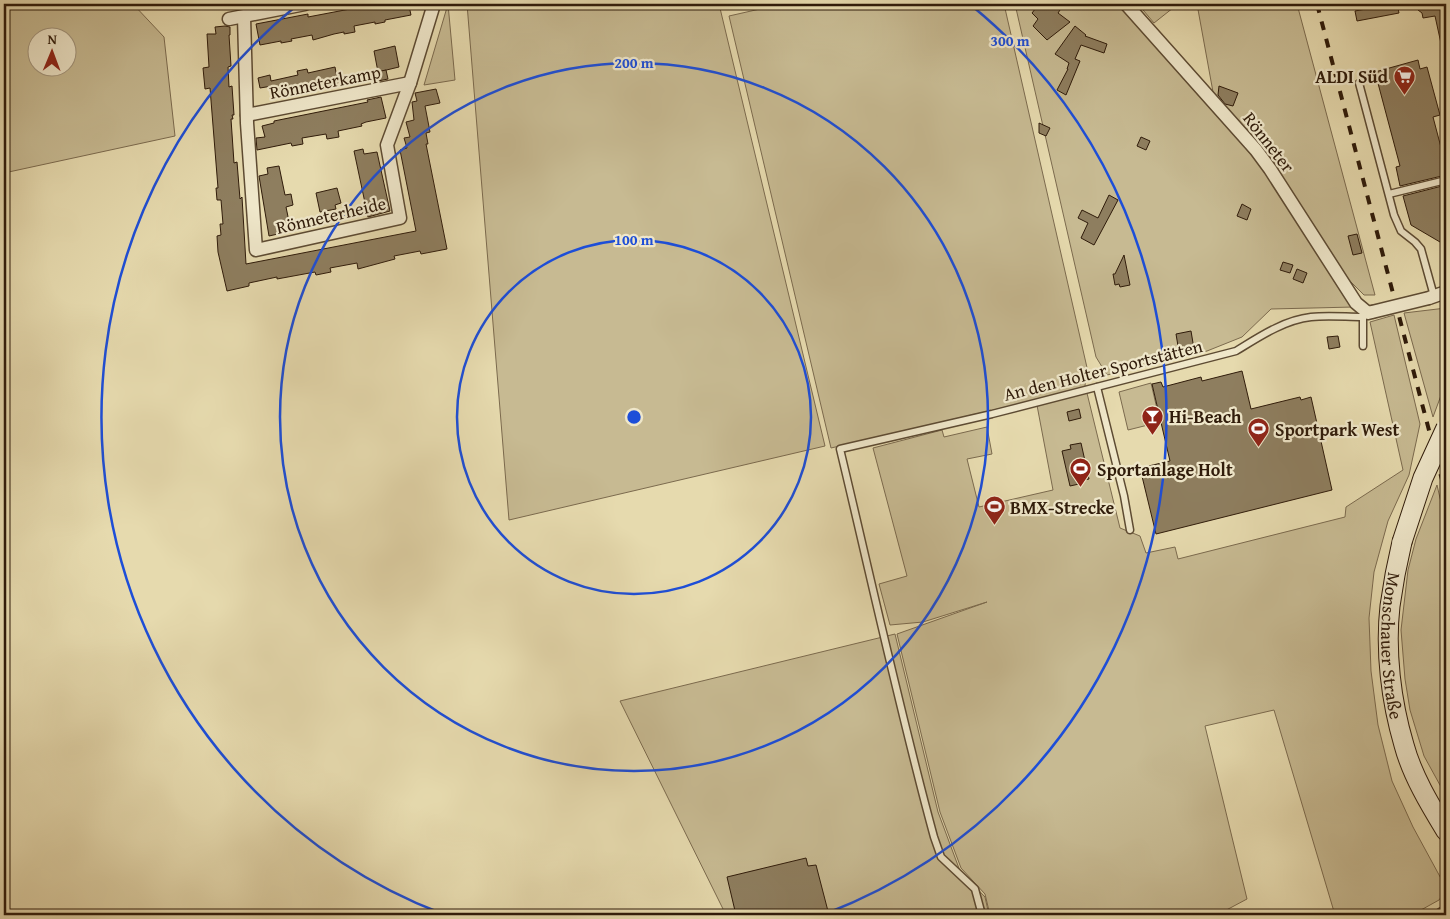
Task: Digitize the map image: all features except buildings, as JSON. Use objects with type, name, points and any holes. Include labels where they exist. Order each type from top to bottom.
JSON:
[{"type":"main road","name":"Monschauer Straße","points":[[1446,428],[1423,478],[1402,542],[1390,607],[1388,641],[1396,715],[1404,747],[1418,781],[1446,830]]},
{"type":"street","points":[[229,19],[305,4]]},
{"type":"street","name":"Rönneterheide","points":[[256,250],[400,218],[387,145],[410,83],[434,4]]},
{"type":"street","name":"Rönneter","points":[[1126,4],[1256,150],[1356,303],[1368,314]]},
{"type":"street","name":"Rönneterkamp","points":[[244,17],[247,115],[256,250]]},
{"type":"street","name":"Rönneterkamp","points":[[247,115],[410,83]]},
{"type":"street","points":[[1368,314],[1439,296]]},
{"type":"street","points":[[1441,915],[1446,912]]},
{"type":"lane","points":[[1359,83],[1400,231],[1421,249],[1439,296]]},
{"type":"lane","points":[[1389,194],[1446,180]]},
{"type":"lane","points":[[1363,346],[1368,314]]},
{"type":"lane","name":"An den Holter Sportstätten","points":[[982,915],[975,889],[941,857],[934,837],[888,656],[840,449],[1097,387],[1236,351],[1269,331],[1302,319],[1368,314]]},
{"type":"lane","points":[[1097,387],[1130,530]]},
{"type":"shaded area","points":[[4,4],[133,4],[164,37],[175,136],[4,173]]},
{"type":"shaded area","points":[[448,4],[455,80],[424,85]]},
{"type":"shaded area","points":[[467,4],[719,4],[825,446],[509,520]]},
{"type":"shaded area","name":"Sportanlage Holt","points":[[782,4],[1004,4],[1088,372],[1085,385],[1120,528],[1140,536],[1146,553],[1175,547],[1178,559],[1345,517],[1346,507],[1403,470],[1370,322],[1394,315],[1420,424],[1409,475],[1388,521],[1374,572],[1369,618],[1371,671],[1378,725],[1392,781],[1413,827],[1444,884],[1445,892],[1439,900],[1412,915],[1335,915],[1274,710],[1205,726],[1247,899],[1217,915],[990,915],[985,894],[961,868],[940,812],[897,634],[987,602],[923,622],[890,625],[879,584],[907,576],[873,448],[942,430],[944,437],[987,427],[992,454],[967,459],[979,507],[1053,490],[1036,400],[831,448],[729,16]]},
{"type":"shaded area","points":[[1015,4],[1122,4],[1265,171],[1354,307],[1271,309],[1242,337],[1207,351],[1107,375],[1096,357]]},
{"type":"shaded area","points":[[1138,4],[1178,4],[1154,23]]},
{"type":"shaded area","points":[[1197,4],[1297,4],[1375,295],[1364,295],[1348,279],[1265,150],[1213,92]]},
{"type":"shaded area","points":[[1446,308],[1446,382],[1433,417],[1404,313]]},
{"type":"shaded area","points":[[1151,383],[1160,422],[1128,430],[1119,392]]},
{"type":"shaded area","points":[[1437,485],[1446,524],[1446,796],[1424,756],[1410,710],[1405,679],[1401,630],[1408,570],[1416,539]]},
{"type":"shaded area","points":[[895,634],[938,812],[960,871],[985,897],[989,915],[726,915],[620,701]]},
{"type":"railway","points":[[1317,4],[1446,495]]},
{"type":"place","name":"ALDI Süd","points":[[1404,95]]},
{"type":"place","name":"Hi-Beach","points":[[1153,435]]},
{"type":"place","name":"Sportpark West","points":[[1259,448]]},
{"type":"place","name":"Sportanlage Holt","points":[[1081,488]]},
{"type":"place","name":"BMX-Strecke","points":[[994,526]]}]
